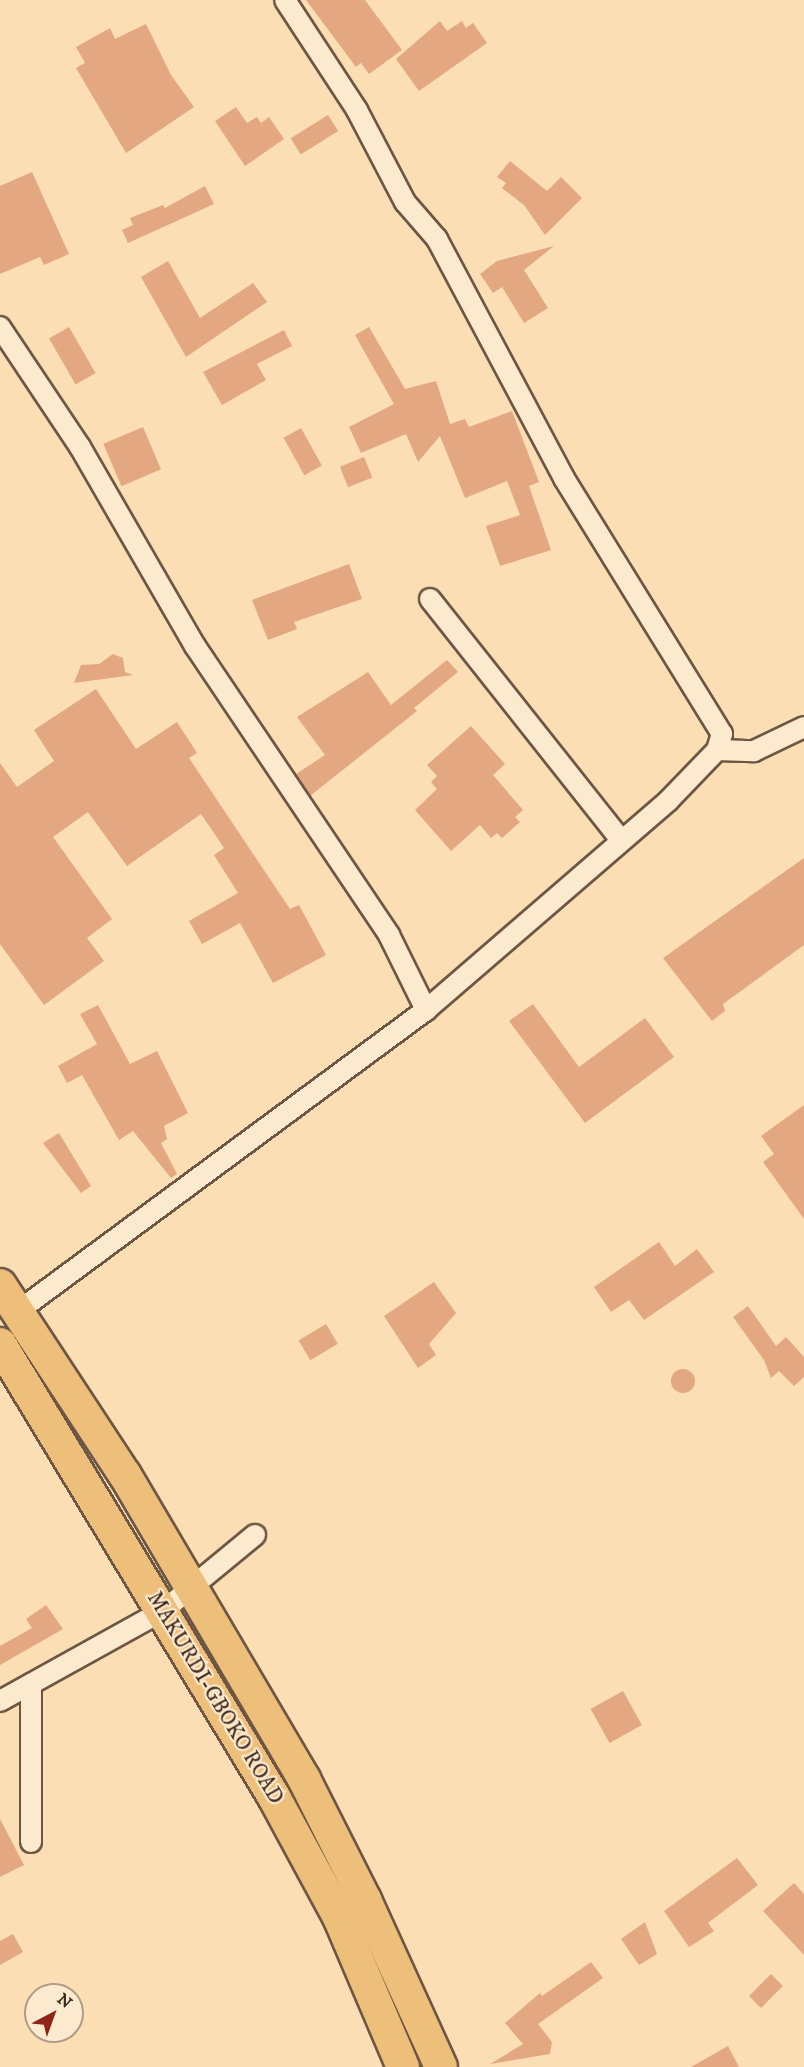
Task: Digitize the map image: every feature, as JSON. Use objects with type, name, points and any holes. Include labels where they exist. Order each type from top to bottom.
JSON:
[{"type":"main road","points":[[0,1285],[194,1589],[304,1779],[365,1900],[441,2067]]},
{"type":"main road","name":"MAKURDI-GBOKO ROAD","points":[[0,1344],[164,1610],[274,1797],[339,1917],[402,2067]]},
{"type":"street","points":[[17,1312],[426,1010],[668,801],[717,750],[722,734],[564,478],[437,239],[405,202],[357,110],[285,0]]},
{"type":"street","points":[[0,327],[80,447],[195,646],[389,935],[426,1010]]},
{"type":"street","points":[[430,600],[621,840]]},
{"type":"street","points":[[717,750],[754,751],[804,727]]},
{"type":"street","points":[[0,1701],[164,1610],[194,1589],[255,1535]]},
{"type":"street","points":[[31,1684],[32,1842]]},
{"type":"building","points":[[306,0],[365,0],[402,50],[369,74],[361,63],[356,67]]},
{"type":"building","points":[[440,21],[447,31],[462,21],[466,28],[473,23],[487,43],[419,91],[396,59]]},
{"type":"building","points":[[146,24],[171,75],[194,107],[126,153],[76,68],[85,63],[76,47],[110,28],[115,39]]},
{"type":"building","points":[[236,107],[247,123],[257,117],[261,123],[269,117],[284,139],[245,166],[215,121]]},
{"type":"building","points":[[328,115],[338,131],[301,154],[291,138]]},
{"type":"building","points":[[510,161],[547,191],[561,177],[582,198],[545,235],[524,205],[502,188],[506,183],[497,177]]},
{"type":"building","points":[[32,172],[69,254],[44,265],[40,257],[0,274],[0,186]]},
{"type":"building","points":[[205,186],[214,204],[128,243],[122,230],[133,225],[130,218],[163,205],[165,208]]},
{"type":"building","points":[[554,246],[524,270],[548,308],[524,323],[502,287],[493,293],[480,274],[497,261]]},
{"type":"building","points":[[168,261],[200,318],[253,283],[267,302],[186,357],[141,277]]},
{"type":"building","points":[[69,327],[96,373],[76,384],[49,338]]},
{"type":"building","points":[[369,327],[405,389],[436,381],[450,424],[465,419],[469,427],[512,411],[539,482],[529,486],[551,550],[500,566],[486,526],[520,515],[507,481],[465,498],[440,436],[418,462],[406,434],[361,453],[349,427],[394,404],[355,335]]},
{"type":"building","points":[[284,330],[292,346],[257,364],[266,380],[222,405],[203,372]]},
{"type":"building","points":[[143,427],[161,469],[121,486],[103,444]]},
{"type":"building","points":[[301,428],[322,466],[304,475],[284,438]]},
{"type":"building","points":[[364,457],[372,477],[348,487],[340,467]]},
{"type":"building","points":[[349,564],[362,599],[294,622],[297,629],[268,640],[252,600]]},
{"type":"building","points":[[113,654],[123,658],[125,672],[133,675],[74,683],[81,665],[99,664]]},
{"type":"building","points":[[447,660],[458,672],[414,708],[417,711],[310,796],[296,774],[325,755],[297,717],[368,672],[391,705]]},
{"type":"building","points":[[96,689],[136,749],[177,722],[197,753],[189,758],[290,909],[299,905],[326,955],[273,983],[240,923],[202,944],[189,921],[238,893],[214,855],[224,848],[201,814],[127,866],[88,812],[53,837],[112,919],[87,938],[104,961],[44,1005],[0,944],[0,763],[17,787],[54,761],[34,730]]},
{"type":"building","points":[[471,726],[505,764],[493,775],[523,810],[515,817],[520,822],[502,838],[497,833],[491,838],[480,825],[451,851],[415,810],[437,789],[431,782],[437,776],[427,765]]},
{"type":"building","points":[[804,858],[804,945],[723,1004],[725,1011],[712,1021],[663,958]]},
{"type":"building","points":[[533,1004],[579,1067],[645,1018],[674,1057],[585,1123],[509,1021]]},
{"type":"building","points":[[98,1005],[130,1064],[157,1051],[188,1113],[164,1126],[167,1139],[161,1143],[177,1174],[171,1178],[133,1131],[119,1140],[82,1075],[67,1083],[58,1066],[97,1044],[80,1014]]},
{"type":"building","points":[[804,1105],[804,1219],[763,1162],[774,1154],[761,1136]]},
{"type":"building","points":[[59,1133],[91,1186],[81,1193],[43,1143]]},
{"type":"building","points":[[659,1242],[675,1266],[697,1249],[714,1272],[644,1320],[629,1300],[611,1312],[594,1287]]},
{"type":"building","points":[[434,1282],[456,1313],[429,1344],[436,1355],[418,1368],[384,1316]]},
{"type":"building","points":[[748,1306],[776,1346],[786,1337],[804,1357],[804,1377],[794,1386],[779,1371],[771,1378],[764,1360],[733,1317]]},
{"type":"building","points":[[326,1324],[338,1344],[310,1360],[299,1340]]},
{"type":"building","points":[[683,1369],[688,1370],[694,1376],[694,1386],[688,1392],[683,1393],[678,1392],[672,1386],[671,1381],[672,1376],[678,1370]]},
{"type":"building","points":[[46,1605],[63,1629],[0,1665],[0,1646],[32,1628],[26,1619]]},
{"type":"building","points":[[623,1691],[642,1725],[610,1743],[591,1709]]},
{"type":"building","points":[[0,1819],[24,1865],[0,1877]]},
{"type":"building","points":[[737,1858],[758,1885],[708,1923],[714,1931],[689,1947],[664,1911]]},
{"type":"building","points":[[794,1883],[804,1894],[804,1955],[763,1911]]},
{"type":"building","points":[[645,1922],[657,1954],[639,1965],[621,1939]]},
{"type":"building","points":[[13,1934],[23,1952],[0,1965],[0,1941]]},
{"type":"building","points":[[591,1962],[603,1978],[538,2024],[552,2042],[550,2054],[490,2064],[523,2044],[505,2023],[540,1993],[542,1996]]},
{"type":"building","points":[[771,1974],[783,1986],[761,2008],[749,1996]]},
{"type":"building","points":[[728,2046],[739,2067],[691,2067]]}]
